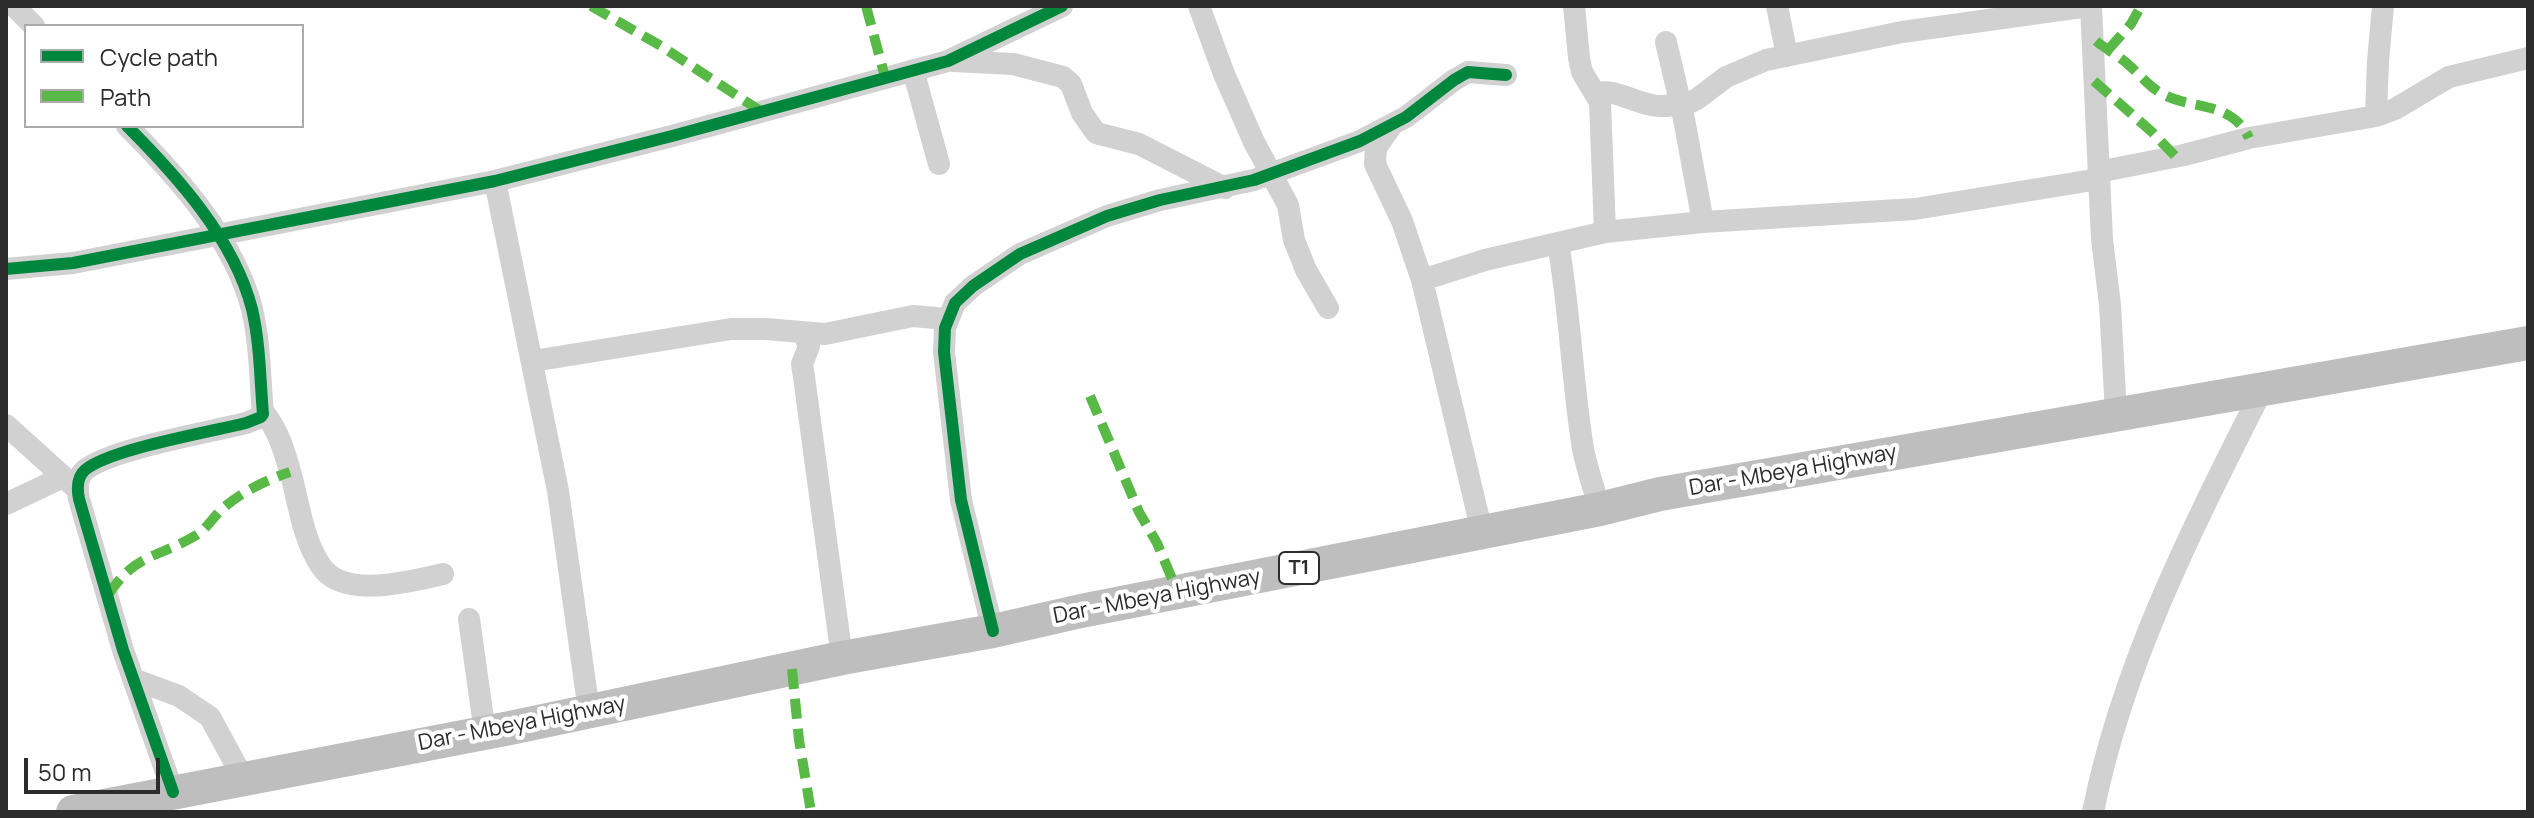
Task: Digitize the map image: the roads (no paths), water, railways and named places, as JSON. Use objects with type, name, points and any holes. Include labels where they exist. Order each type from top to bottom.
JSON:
[{"type":"highway","name":"Dar - Mbeya Highway","points":[[73,812],[485,733],[842,658],[993,631],[1690,489],[2528,343]]},
{"type":"street","points":[[14,6],[32,24]]},
{"type":"street","points":[[6,269],[73,263],[495,181],[948,61],[1062,6]]},
{"type":"street","points":[[1199,6],[1254,142],[1288,205],[1294,240],[1306,270],[1328,308]]},
{"type":"street","points":[[1574,6],[1579,58],[1587,82],[1596,93],[1602,114],[1605,232]]},
{"type":"street","points":[[1777,6],[1787,56]]},
{"type":"street","points":[[1596,93],[1609,91],[1637,103],[1657,106],[1681,105],[1697,99],[1717,82],[1756,63],[1902,32],[2090,6],[2102,239],[2110,305],[2116,413]]},
{"type":"street","points":[[2093,57],[2102,6]]},
{"type":"street","points":[[2376,116],[2383,6]]},
{"type":"street","points":[[1666,42],[1703,222]]},
{"type":"street","points":[[1422,280],[1485,260],[1605,232],[1703,222],[1915,209],[2099,176],[2261,135],[2376,116],[2395,109],[2449,77],[2528,58]]},
{"type":"street","points":[[948,61],[1013,64],[1063,77],[1071,84],[1082,113],[1096,133],[1139,144],[1225,188]]},
{"type":"street","points":[[913,70],[939,164]]},
{"type":"street","points":[[993,631],[961,500],[944,352],[947,319],[962,296],[1020,254],[1073,230],[1137,206],[1225,188],[1360,141],[1419,108],[1468,72],[1506,75]]},
{"type":"street","points":[[1393,124],[1376,148],[1375,164],[1402,221],[1422,280],[1482,532]]},
{"type":"street","points":[[6,504],[70,483],[84,470],[108,459],[246,423],[261,417],[263,411],[253,313],[240,274],[182,187],[129,128]]},
{"type":"street","points":[[495,181],[558,491],[589,711]]},
{"type":"street","points":[[1558,243],[1584,453],[1600,509]]},
{"type":"street","points":[[533,361],[731,329],[839,333],[913,316],[947,319]]},
{"type":"street","points":[[804,334],[809,346],[802,364],[842,658]]},
{"type":"street","points":[[2093,812],[2101,772],[2120,711],[2162,595],[2262,390]]},
{"type":"street","points":[[263,411],[281,439],[304,525],[321,567],[328,574],[365,585],[391,585],[443,574]]},
{"type":"street","points":[[6,425],[70,483],[173,792]]},
{"type":"street","points":[[469,619],[485,733]]},
{"type":"street","points":[[133,679],[179,696],[210,717],[243,778]]}]
